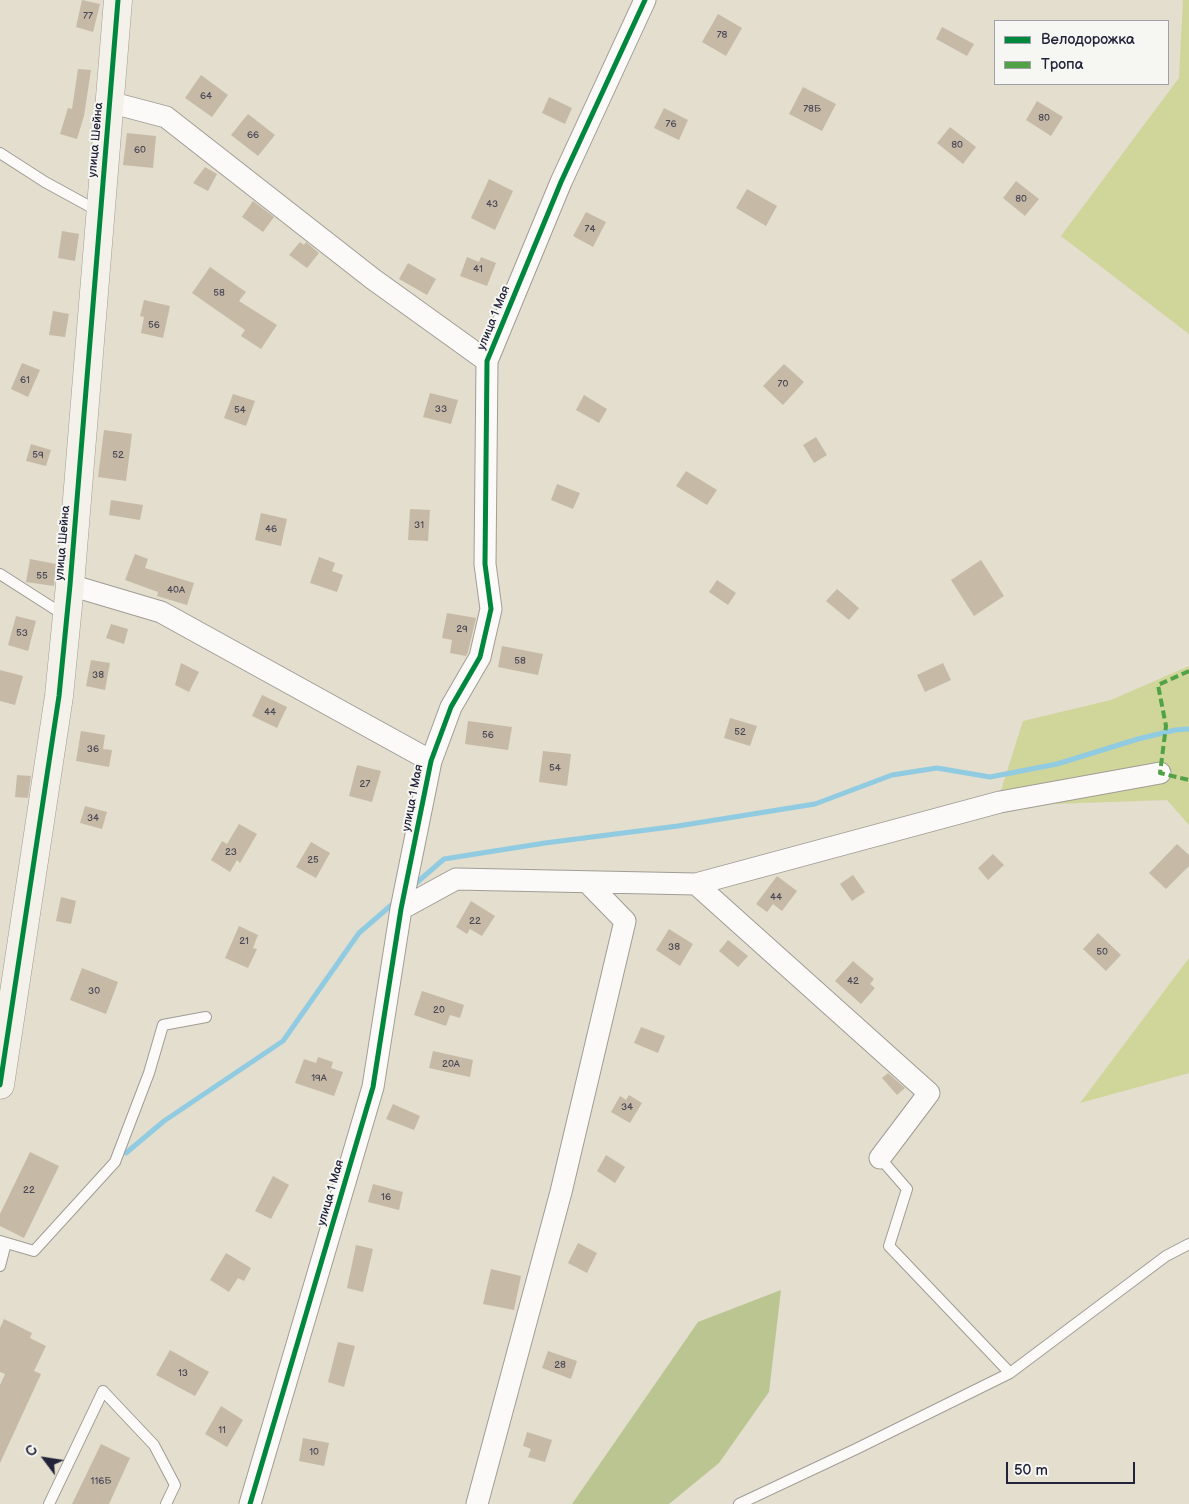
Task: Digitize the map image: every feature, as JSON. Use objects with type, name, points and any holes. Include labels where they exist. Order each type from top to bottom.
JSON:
[{"type":"street","name":"улица Шейна","points":[[0,1085],[59,696],[70,584],[118,0]]},
{"type":"street","name":"улица 1 Мая","points":[[250,1504],[372,1088],[401,910],[431,761],[451,706],[480,657],[491,609],[485,564],[487,361],[561,182],[645,0]]},
{"type":"street","points":[[109,102],[166,117],[373,279],[487,361]]},
{"type":"street","points":[[70,584],[161,612],[431,761]]},
{"type":"street","points":[[401,910],[456,879],[696,884],[1000,802],[1160,773]]},
{"type":"street","points":[[477,1504],[561,1192],[625,921],[587,882]]},
{"type":"street","points":[[696,884],[929,1093],[880,1158]]},
{"type":"lane","points":[[0,153],[45,182],[100,212]]},
{"type":"lane","points":[[0,574],[67,617]]},
{"type":"lane","points":[[0,1266],[3,1242],[34,1250],[115,1162],[149,1073],[163,1025],[206,1017]]},
{"type":"lane","points":[[880,1158],[907,1189],[889,1246],[1010,1373]]},
{"type":"lane","points":[[738,1504],[856,1449],[1010,1373],[1166,1256],[1189,1244]]},
{"type":"lane","points":[[49,1504],[103,1391],[154,1445],[175,1485],[166,1504]]},
{"type":"green space","points":[[1183,0],[1189,0],[1189,334],[1061,236],[1179,78]]},
{"type":"green space","points":[[1189,666],[1189,825],[1167,800],[996,806],[1023,721],[1111,700]]},
{"type":"green space","points":[[1189,958],[1189,1073],[1080,1103]]},
{"type":"green space","points":[[781,1290],[769,1392],[719,1463],[669,1504],[572,1504],[698,1322]]},
{"type":"building","points":[[82,0],[100,4],[93,32],[76,27]]},
{"type":"building","points":[[718,14],[742,28],[726,56],[702,42]]},
{"type":"building","points":[[942,27],[974,44],[967,56],[936,39]]},
{"type":"building","points":[[78,69],[91,70],[84,116],[77,139],[60,134],[68,108],[72,109]]},
{"type":"building","points":[[201,75],[228,95],[212,117],[185,98]]},
{"type":"building","points":[[803,87],[836,104],[822,131],[789,114]]},
{"type":"building","points":[[549,97],[572,108],[565,124],[542,113]]},
{"type":"building","points":[[1037,101],[1063,117],[1051,136],[1026,120]]},
{"type":"building","points":[[664,108],[688,120],[679,140],[654,128]]},
{"type":"building","points":[[248,114],[275,135],[258,156],[231,135]]},
{"type":"building","points":[[950,127],[976,147],[963,164],[937,143]]},
{"type":"building","points":[[127,133],[156,136],[153,168],[123,165]]},
{"type":"building","points":[[205,167],[217,174],[208,191],[193,183]]},
{"type":"building","points":[[489,179],[513,191],[495,230],[471,218]]},
{"type":"building","points":[[1016,181],[1039,199],[1025,216],[1003,198]]},
{"type":"building","points":[[747,189],[777,206],[766,226],[736,208]]},
{"type":"building","points":[[253,201],[274,217],[263,232],[242,217]]},
{"type":"building","points":[[586,212],[606,222],[593,247],[573,236]]},
{"type":"building","points":[[62,231],[79,234],[75,261],[58,258]]},
{"type":"building","points":[[300,242],[304,245],[306,242],[319,253],[307,268],[289,255]]},
{"type":"building","points":[[467,257],[479,262],[481,257],[496,263],[487,286],[460,276]]},
{"type":"building","points":[[408,263],[436,279],[427,295],[399,279]]},
{"type":"building","points":[[210,267],[246,292],[239,301],[277,325],[261,349],[241,336],[245,330],[192,293]]},
{"type":"building","points":[[144,300],[170,306],[163,338],[141,333],[144,317],[140,316]]},
{"type":"building","points":[[53,311],[69,314],[65,337],[49,335]]},
{"type":"building","points":[[22,363],[40,370],[28,397],[11,389]]},
{"type":"building","points":[[784,364],[804,382],[783,405],[763,386]]},
{"type":"building","points":[[430,393],[458,400],[451,424],[423,417]]},
{"type":"building","points":[[233,394],[255,401],[246,426],[224,418]]},
{"type":"building","points":[[584,395],[607,409],[599,423],[576,410]]},
{"type":"building","points":[[104,430],[132,434],[126,481],[98,477]]},
{"type":"building","points":[[816,437],[827,455],[814,463],[803,445]]},
{"type":"building","points":[[31,444],[51,450],[46,466],[26,461]]},
{"type":"building","points":[[686,471],[717,490],[707,505],[676,486]]},
{"type":"building","points":[[557,484],[580,493],[573,509],[551,500]]},
{"type":"building","points":[[111,500],[143,505],[140,520],[109,515]]},
{"type":"building","points":[[410,509],[430,510],[428,541],[408,540]]},
{"type":"building","points":[[261,513],[287,519],[281,546],[255,540]]},
{"type":"building","points":[[135,554],[148,559],[145,568],[194,583],[187,605],[157,596],[158,592],[125,580]]},
{"type":"building","points":[[319,557],[335,563],[332,571],[343,575],[337,592],[310,583]]},
{"type":"building","points":[[30,559],[56,564],[54,586],[26,582]]},
{"type":"building","points":[[981,560],[1004,596],[974,616],[951,580]]},
{"type":"building","points":[[717,580],[736,593],[728,605],[709,592]]},
{"type":"building","points":[[837,589],[859,608],[849,620],[826,601]]},
{"type":"building","points":[[447,613],[476,618],[466,656],[450,653],[452,640],[442,638]]},
{"type":"building","points":[[16,616],[36,621],[28,651],[8,645]]},
{"type":"building","points":[[111,624],[128,629],[124,644],[106,638]]},
{"type":"building","points":[[502,646],[543,654],[538,675],[498,667]]},
{"type":"building","points":[[91,660],[110,663],[105,690],[86,686]]},
{"type":"building","points":[[181,663],[199,672],[189,692],[175,685]]},
{"type":"building","points":[[943,663],[951,680],[925,692],[917,675]]},
{"type":"building","points":[[0,670],[23,676],[15,705],[0,701]]},
{"type":"building","points":[[262,695],[287,707],[277,728],[252,716]]},
{"type":"building","points":[[730,718],[757,726],[750,746],[724,738]]},
{"type":"building","points":[[468,721],[512,727],[508,750],[465,744]]},
{"type":"building","points":[[81,731],[105,735],[103,749],[112,750],[109,767],[76,761]]},
{"type":"building","points":[[543,751],[571,754],[567,786],[539,782]]},
{"type":"building","points":[[357,765],[381,771],[372,802],[349,796]]},
{"type":"building","points":[[17,775],[31,776],[28,798],[15,797]]},
{"type":"building","points":[[85,806],[107,812],[102,829],[80,823]]},
{"type":"building","points":[[239,824],[257,834],[240,863],[237,860],[230,872],[211,860],[222,841],[227,844]]},
{"type":"building","points":[[311,842],[330,853],[316,878],[296,867]]},
{"type":"building","points":[[1177,844],[1189,855],[1189,866],[1166,889],[1149,873]]},
{"type":"building","points":[[993,854],[1004,865],[988,880],[978,868]]},
{"type":"building","points":[[853,875],[865,892],[852,901],[840,884]]},
{"type":"building","points":[[777,876],[797,891],[782,911],[773,904],[767,912],[756,904]]},
{"type":"building","points":[[61,897],[76,901],[71,924],[56,921]]},
{"type":"building","points":[[471,901],[495,916],[482,936],[470,929],[467,934],[456,927]]},
{"type":"building","points":[[239,926],[258,935],[253,948],[257,949],[248,968],[225,958]]},
{"type":"building","points":[[669,929],[693,944],[680,966],[656,950]]},
{"type":"building","points":[[1098,933],[1121,955],[1106,971],[1083,949]]},
{"type":"building","points":[[728,940],[748,956],[738,967],[719,951]]},
{"type":"building","points":[[853,961],[874,979],[870,984],[875,988],[861,1004],[835,981]]},
{"type":"building","points":[[82,968],[118,982],[106,1014],[70,1000]]},
{"type":"building","points":[[422,991],[464,1005],[460,1018],[450,1015],[446,1026],[414,1015]]},
{"type":"building","points":[[641,1027],[665,1036],[658,1053],[634,1043]]},
{"type":"building","points":[[433,1051],[473,1060],[470,1077],[429,1068]]},
{"type":"building","points":[[318,1057],[333,1062],[331,1068],[343,1072],[334,1096],[295,1083],[304,1059],[316,1063]]},
{"type":"building","points":[[888,1073],[905,1088],[897,1095],[882,1078]]},
{"type":"building","points":[[629,1095],[642,1103],[630,1123],[611,1112],[620,1096],[626,1100]]},
{"type":"building","points":[[393,1104],[420,1116],[414,1130],[386,1119]]},
{"type":"building","points":[[30,1152],[59,1166],[24,1238],[0,1226],[0,1214]]},
{"type":"building","points":[[606,1155],[625,1167],[615,1183],[597,1171]]},
{"type":"building","points":[[273,1176],[289,1185],[271,1219],[255,1211]]},
{"type":"building","points":[[373,1184],[403,1192],[399,1210],[368,1202]]},
{"type":"building","points":[[578,1243],[597,1253],[587,1273],[568,1263]]},
{"type":"building","points":[[356,1245],[373,1249],[363,1292],[347,1288]]},
{"type":"building","points":[[226,1253],[251,1268],[244,1281],[238,1278],[229,1292],[210,1280]]},
{"type":"building","points":[[491,1269],[521,1276],[514,1310],[483,1304]]},
{"type":"building","points":[[4,1319],[32,1333],[30,1338],[46,1346],[34,1371],[41,1374],[0,1463],[0,1385],[5,1374],[0,1372],[0,1328]]},
{"type":"building","points":[[338,1342],[355,1346],[344,1387],[328,1382]]},
{"type":"building","points":[[170,1350],[209,1372],[195,1396],[156,1375]]},
{"type":"building","points":[[548,1351],[577,1361],[571,1379],[542,1368]]},
{"type":"building","points":[[221,1406],[243,1420],[227,1447],[205,1434]]},
{"type":"building","points":[[527,1432],[552,1440],[545,1462],[528,1457],[531,1449],[523,1446]]},
{"type":"building","points":[[303,1438],[329,1443],[324,1466],[299,1461]]},
{"type":"building","points":[[101,1444],[130,1458],[109,1504],[72,1504]]},
{"type":"waterway","points":[[414,885],[444,859],[545,843],[678,826],[815,804],[892,775],[937,768],[990,777],[1057,764],[1138,739],[1175,730],[1189,729]]},
{"type":"waterway","points":[[126,1153],[164,1121],[283,1041],[359,933],[396,901]]},
{"type":"marked path","points":[[1189,671],[1158,685],[1166,726],[1160,773],[1189,780]]},
{"type":"cycle path","points":[[0,1085],[59,696],[70,585],[118,0]]},
{"type":"cycle path","points":[[250,1504],[373,1087],[401,909],[431,761],[451,707],[480,657],[491,609],[485,564],[487,361],[561,182],[645,0]]}]
